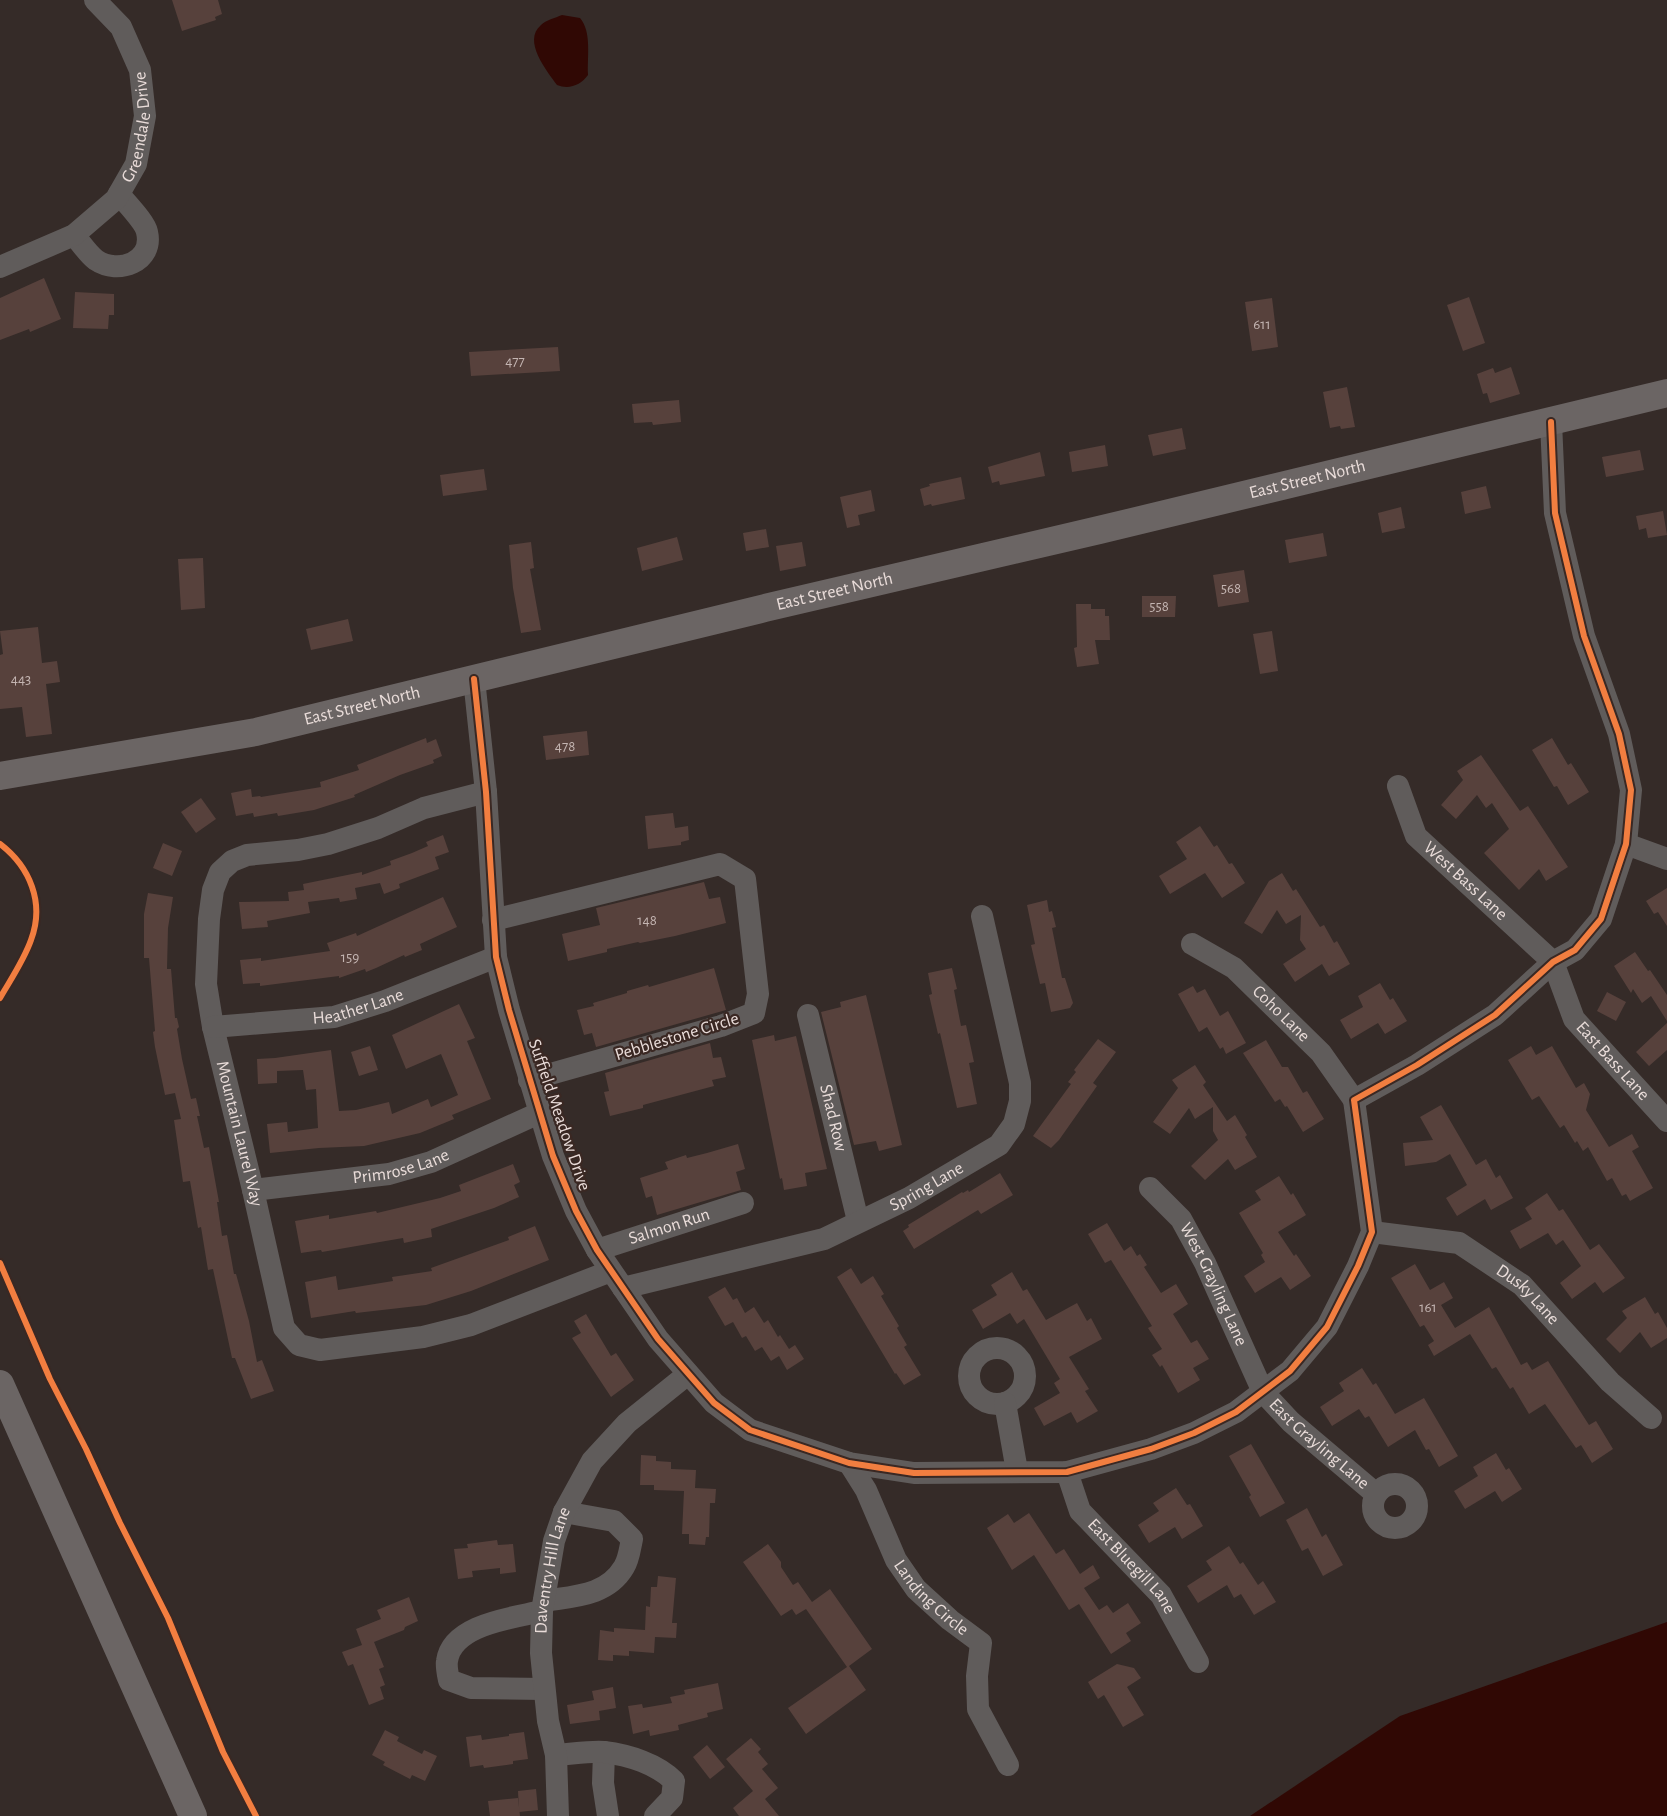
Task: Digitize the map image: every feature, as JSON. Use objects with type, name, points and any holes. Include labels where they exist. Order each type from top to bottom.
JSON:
[{"type":"main road","name":"East Street North","points":[[0,776],[256,732],[1667,393]]},
{"type":"main road","points":[[0,1384],[193,1816]]},
{"type":"street","name":"Greendale Drive","points":[[0,267],[74,235],[116,199],[136,164],[145,116],[140,70],[121,27],[95,0]]},
{"type":"street","name":"Greendale Drive","points":[[74,235],[96,259],[111,267],[130,265],[144,254],[148,242],[147,229],[119,194]]},
{"type":"street","points":[[1372,1232],[1354,1100],[1417,1065],[1495,1015],[1553,962],[1575,950],[1601,919],[1626,844],[1631,790],[1619,734],[1584,636],[1556,513],[1551,422]]},
{"type":"street","name":"Suffield Meadow Drive","points":[[474,679],[486,792],[496,957],[529,1080],[553,1156],[576,1211],[597,1250],[658,1339],[714,1403],[750,1430],[849,1463],[914,1473],[1067,1472],[1151,1449],[1194,1433],[1236,1412],[1290,1371],[1328,1327],[1372,1232]]},
{"type":"street","name":"West Bass Lane","points":[[1398,786],[1416,836],[1553,962]]},
{"type":"street","name":"Mountain Laurel Way","points":[[486,792],[424,808],[378,828],[328,844],[298,850],[247,855],[232,861],[220,872],[213,890],[209,919],[206,984],[213,1027],[284,1328],[299,1345],[320,1350],[433,1334],[471,1325],[617,1280]]},
{"type":"street","points":[[1626,844],[1667,859]]},
{"type":"street","name":"Pebblestone Circle","points":[[493,920],[720,864],[745,879],[759,994],[754,1013],[721,1026],[529,1080]]},
{"type":"street","name":"Spring Lane","points":[[617,1280],[804,1245],[824,1239],[909,1198],[999,1145],[1014,1124],[1020,1101],[1020,1083],[982,916]]},
{"type":"street","name":"Coho Lane","points":[[1192,944],[1234,968],[1258,991],[1321,1053],[1354,1100]]},
{"type":"street","name":"Heather Lane","points":[[213,1027],[334,1017],[385,1001],[496,957]]},
{"type":"street","name":"East Bass Lane","points":[[1553,962],[1574,1019],[1667,1121]]},
{"type":"street","name":"Shad Row","points":[[808,1015],[858,1221]]},
{"type":"street","name":"Primrose Lane","points":[[253,1190],[389,1174],[431,1162],[539,1113]]},
{"type":"street","name":"West Grayling Lane","points":[[1150,1188],[1181,1219],[1205,1263],[1263,1392]]},
{"type":"street","name":"Salmon Run","points":[[597,1250],[743,1203]]},
{"type":"street","name":"Dusky Lane","points":[[1372,1232],[1459,1243],[1522,1285],[1610,1382],[1652,1418]]},
{"type":"street","name":"Daventry Hill Lane","points":[[558,1816],[556,1755],[548,1721],[541,1653],[543,1606],[554,1541],[564,1512],[592,1461],[627,1423],[688,1374]]},
{"type":"street","name":"East Grayling Lane","points":[[1263,1392],[1291,1422],[1376,1494]]},
{"type":"street","points":[[1005,1403],[1017,1471]]},
{"type":"street","name":"Landing Circle","points":[[849,1463],[866,1490],[896,1560],[916,1589],[950,1620],[981,1643],[977,1676],[978,1709],[1008,1765]]},
{"type":"street","name":"East Bluegill Lane","points":[[1067,1472],[1080,1511],[1161,1595],[1198,1662]]},
{"type":"street","points":[[544,1689],[471,1688],[449,1680],[447,1661],[455,1642],[473,1629],[592,1593],[612,1582],[625,1565],[632,1539],[614,1521],[564,1512]]},
{"type":"street","points":[[556,1755],[604,1752],[641,1761],[664,1770],[674,1781],[672,1798],[655,1816]]},
{"type":"street","points":[[604,1752],[603,1783],[608,1816]]},
{"type":"shaded area","points":[[562,15],[580,18],[588,37],[588,75],[578,84],[570,87],[557,85],[538,56],[534,39],[541,25]]},
{"type":"shaded area","points":[[1667,1622],[1667,1816],[1250,1816],[1400,1716]]},
{"type":"building","points":[[172,0],[218,0],[222,14],[215,17],[216,20],[182,31]]},
{"type":"building","points":[[44,278],[61,319],[30,332],[29,329],[0,340],[0,298]]},
{"type":"building","points":[[75,292],[114,294],[114,315],[109,315],[108,329],[73,328]]},
{"type":"building","points":[[1469,297],[1485,343],[1463,351],[1447,305]]},
{"type":"building","points":[[1272,298],[1278,347],[1252,351],[1245,302]]},
{"type":"building","points":[[558,347],[560,371],[471,376],[469,352]]},
{"type":"building","points":[[1511,367],[1520,394],[1490,403],[1487,393],[1483,394],[1477,374],[1493,368],[1495,373]]},
{"type":"building","points":[[1347,387],[1355,427],[1330,428],[1323,392]]},
{"type":"building","points":[[679,400],[681,422],[653,425],[652,422],[634,423],[632,404]]},
{"type":"building","points":[[1182,428],[1186,449],[1153,456],[1148,435]]},
{"type":"building","points":[[1105,445],[1108,466],[1072,472],[1069,452]]},
{"type":"building","points":[[1640,450],[1644,470],[1606,477],[1602,457]]},
{"type":"building","points":[[1040,452],[1045,476],[1000,485],[999,481],[992,483],[988,467]]},
{"type":"building","points":[[484,469],[487,490],[443,496],[440,475]]},
{"type":"building","points":[[961,477],[965,499],[924,506],[920,489],[930,486],[929,484]]},
{"type":"building","points":[[1486,486],[1491,508],[1465,514],[1461,492]]},
{"type":"building","points":[[871,490],[875,511],[858,515],[860,525],[847,528],[840,497]]},
{"type":"building","points":[[1401,507],[1405,528],[1382,533],[1378,513]]},
{"type":"building","points":[[1663,511],[1667,535],[1648,538],[1646,528],[1639,530],[1636,516]]},
{"type":"building","points":[[766,529],[769,547],[746,551],[743,533]]},
{"type":"building","points":[[1323,533],[1327,556],[1289,563],[1285,540]]},
{"type":"building","points":[[677,537],[683,560],[642,571],[637,548]]},
{"type":"building","points":[[531,542],[534,568],[530,569],[541,630],[521,633],[513,588],[509,545]]},
{"type":"building","points":[[802,542],[806,566],[780,571],[776,546]]},
{"type":"building","points":[[203,558],[205,608],[181,610],[178,559]]},
{"type":"building","points":[[1244,570],[1249,602],[1218,607],[1213,575]]},
{"type":"building","points":[[1142,596],[1176,596],[1175,617],[1142,617]]},
{"type":"building","points":[[1076,604],[1091,604],[1091,609],[1105,609],[1105,616],[1109,616],[1110,640],[1095,640],[1099,664],[1077,667],[1074,648],[1077,647]]},
{"type":"building","points":[[348,619],[353,641],[311,650],[306,629]]},
{"type":"building","points":[[38,627],[42,663],[57,661],[60,682],[46,684],[52,734],[26,737],[22,707],[0,709],[0,655],[3,654],[0,631]]},
{"type":"building","points":[[1272,631],[1278,671],[1260,674],[1253,634]]},
{"type":"building","points":[[587,731],[589,755],[546,760],[543,736]]},
{"type":"building","points":[[426,738],[427,743],[436,739],[442,756],[433,760],[434,763],[400,775],[354,795],[355,797],[314,810],[278,816],[277,813],[254,817],[253,813],[236,816],[231,793],[251,789],[252,797],[261,797],[321,787],[320,782],[359,770],[357,765]]},
{"type":"building","points":[[1552,738],[1568,765],[1571,763],[1589,792],[1568,805],[1557,786],[1554,787],[1532,750]]},
{"type":"building","points":[[1481,755],[1520,811],[1528,806],[1568,867],[1546,881],[1539,869],[1519,890],[1484,853],[1509,829],[1492,803],[1486,808],[1477,795],[1456,819],[1441,805],[1463,780],[1457,771]]},
{"type":"building","points":[[201,798],[216,819],[196,833],[181,812]]},
{"type":"building","points":[[673,813],[675,828],[688,826],[689,840],[681,842],[681,845],[648,849],[645,816]]},
{"type":"building","points":[[1200,826],[1214,847],[1217,845],[1229,864],[1232,863],[1245,883],[1222,898],[1205,873],[1170,894],[1159,876],[1187,859],[1176,842]]},
{"type":"building","points":[[443,835],[449,852],[435,857],[439,869],[399,884],[400,888],[384,894],[380,883],[355,888],[357,899],[340,902],[339,898],[308,902],[310,913],[267,921],[268,927],[242,929],[239,902],[289,901],[288,892],[304,890],[303,884],[362,872],[362,875],[391,865],[390,861],[428,846],[426,842]]},
{"type":"building","points":[[163,843],[182,851],[172,876],[153,868]]},
{"type":"building","points":[[1282,873],[1293,891],[1296,889],[1320,927],[1324,925],[1334,943],[1337,941],[1350,964],[1329,976],[1322,964],[1295,982],[1283,964],[1306,949],[1300,940],[1301,915],[1286,924],[1277,910],[1262,934],[1244,923],[1269,881]]},
{"type":"building","points":[[704,882],[709,899],[720,897],[726,923],[675,936],[607,949],[607,952],[568,961],[562,934],[600,925],[596,908]]},
{"type":"building","points":[[1667,888],[1667,926],[1658,912],[1654,914],[1646,901]]},
{"type":"building","points":[[148,893],[173,897],[168,928],[167,969],[171,969],[175,1018],[177,1018],[179,1027],[177,1029],[182,1059],[191,1099],[196,1098],[200,1116],[197,1116],[204,1148],[209,1147],[219,1202],[217,1202],[222,1236],[227,1235],[234,1274],[236,1274],[249,1321],[257,1362],[262,1360],[274,1391],[251,1399],[235,1358],[232,1358],[213,1269],[208,1270],[201,1227],[198,1228],[190,1181],[183,1182],[174,1120],[181,1119],[175,1093],[165,1095],[155,1047],[149,958],[144,958],[144,914]]},
{"type":"building","points":[[443,897],[457,927],[420,944],[422,950],[405,957],[404,955],[366,972],[365,969],[339,978],[339,976],[260,986],[260,983],[243,984],[240,960],[261,958],[261,961],[330,951],[327,943],[356,933],[357,936]]},
{"type":"building","points":[[1047,900],[1049,912],[1052,911],[1056,927],[1052,928],[1062,978],[1065,978],[1073,1003],[1070,1008],[1051,1012],[1045,983],[1040,984],[1031,945],[1035,944],[1027,905]]},
{"type":"building","points":[[1635,952],[1667,995],[1667,1021],[1651,996],[1642,1003],[1633,989],[1631,993],[1614,966]]},
{"type":"building","points":[[714,968],[726,1010],[596,1047],[592,1033],[584,1035],[577,1010],[594,1006],[593,1003],[627,993],[627,991]]},
{"type":"building","points":[[952,968],[961,1026],[966,1025],[974,1062],[969,1063],[977,1104],[957,1108],[929,995],[932,994],[928,973]]},
{"type":"building","points":[[1380,983],[1390,1000],[1393,998],[1407,1021],[1385,1034],[1378,1023],[1351,1039],[1340,1020],[1363,1007],[1358,996]]},
{"type":"building","points":[[1193,986],[1197,993],[1205,989],[1220,1016],[1228,1011],[1246,1043],[1226,1054],[1223,1047],[1220,1049],[1207,1027],[1199,1032],[1178,994]]},
{"type":"building","points":[[1607,992],[1626,1002],[1616,1021],[1597,1011]]},
{"type":"building","points":[[866,995],[902,1145],[879,1151],[876,1141],[854,1145],[821,1012],[841,1007],[840,1002]]},
{"type":"building","points":[[459,1004],[475,1038],[467,1041],[491,1099],[452,1115],[454,1119],[420,1133],[364,1146],[270,1153],[267,1124],[287,1122],[288,1132],[318,1128],[316,1089],[306,1090],[303,1070],[277,1071],[277,1083],[258,1084],[257,1059],[331,1050],[339,1111],[356,1110],[389,1102],[392,1114],[428,1099],[431,1107],[458,1095],[441,1054],[406,1069],[392,1035]]},
{"type":"building","points":[[1667,1023],[1667,1050],[1649,1066],[1636,1052]]},
{"type":"building","points":[[774,1035],[775,1041],[796,1036],[827,1169],[805,1173],[807,1186],[784,1190],[752,1040]]},
{"type":"building","points":[[1098,1039],[1116,1052],[1093,1083],[1097,1086],[1051,1148],[1033,1136],[1071,1084],[1068,1082],[1076,1072],[1074,1070]]},
{"type":"building","points":[[1266,1040],[1282,1067],[1288,1067],[1303,1093],[1307,1091],[1324,1119],[1303,1132],[1287,1106],[1285,1107],[1280,1099],[1275,1102],[1243,1053]]},
{"type":"building","points":[[710,1043],[713,1058],[721,1057],[726,1077],[712,1080],[714,1086],[610,1116],[604,1092],[609,1091],[605,1073]]},
{"type":"building","points":[[370,1046],[378,1070],[359,1076],[351,1052]]},
{"type":"building","points":[[1531,1046],[1536,1055],[1552,1046],[1576,1088],[1584,1083],[1590,1094],[1586,1110],[1609,1147],[1632,1134],[1639,1147],[1632,1151],[1653,1188],[1630,1201],[1626,1194],[1622,1196],[1612,1178],[1607,1181],[1588,1147],[1583,1151],[1564,1125],[1560,1128],[1539,1096],[1532,1100],[1508,1060]]},
{"type":"building","points":[[1195,1065],[1206,1082],[1203,1085],[1227,1121],[1235,1115],[1257,1157],[1235,1170],[1228,1159],[1205,1180],[1191,1166],[1218,1140],[1213,1131],[1213,1107],[1195,1119],[1189,1108],[1170,1134],[1153,1122],[1178,1088],[1172,1080]]},
{"type":"building","points":[[1441,1105],[1476,1165],[1486,1159],[1496,1178],[1500,1175],[1513,1198],[1491,1210],[1485,1199],[1457,1216],[1446,1198],[1467,1185],[1450,1154],[1436,1162],[1405,1166],[1403,1143],[1433,1140],[1420,1117]]},
{"type":"building","points":[[738,1144],[745,1169],[736,1172],[741,1190],[657,1215],[652,1196],[646,1198],[640,1178],[668,1169],[665,1162]]},
{"type":"building","points":[[513,1164],[520,1182],[514,1185],[519,1197],[431,1229],[432,1237],[404,1243],[403,1238],[322,1252],[321,1250],[301,1253],[295,1221],[329,1215],[329,1219],[376,1211],[377,1213],[440,1198],[461,1191],[459,1185]]},
{"type":"building","points":[[1000,1173],[1013,1195],[981,1214],[978,1210],[914,1249],[903,1231],[909,1227],[908,1225],[962,1192],[968,1190],[969,1192]]},
{"type":"building","points":[[1279,1176],[1291,1195],[1293,1193],[1306,1215],[1278,1232],[1311,1276],[1290,1290],[1281,1277],[1255,1293],[1244,1276],[1265,1262],[1261,1255],[1263,1253],[1239,1213],[1261,1200],[1255,1191]]},
{"type":"building","points":[[1547,1193],[1559,1211],[1563,1209],[1590,1250],[1599,1244],[1625,1278],[1603,1293],[1595,1282],[1572,1299],[1560,1283],[1581,1266],[1563,1240],[1556,1245],[1548,1233],[1520,1249],[1510,1231],[1532,1219],[1525,1208]]},
{"type":"building","points":[[1107,1223],[1124,1251],[1131,1246],[1137,1256],[1140,1254],[1147,1265],[1144,1267],[1161,1293],[1176,1284],[1188,1304],[1173,1314],[1191,1343],[1197,1340],[1209,1359],[1193,1368],[1200,1380],[1178,1393],[1162,1365],[1160,1367],[1152,1355],[1162,1349],[1148,1328],[1152,1326],[1111,1260],[1105,1263],[1088,1234]]},
{"type":"building","points":[[535,1226],[549,1260],[471,1291],[426,1305],[356,1313],[355,1311],[311,1318],[305,1282],[336,1276],[338,1290],[393,1281],[392,1277],[432,1271],[431,1268],[509,1240],[508,1237]]},
{"type":"building","points":[[1415,1264],[1430,1290],[1444,1282],[1453,1298],[1441,1305],[1455,1328],[1489,1307],[1521,1365],[1527,1362],[1532,1370],[1548,1361],[1589,1425],[1596,1421],[1613,1449],[1592,1463],[1581,1445],[1576,1448],[1545,1404],[1529,1414],[1513,1387],[1510,1389],[1496,1367],[1492,1369],[1470,1334],[1434,1356],[1428,1345],[1434,1341],[1424,1325],[1420,1327],[1391,1278]]},
{"type":"building","points":[[851,1268],[861,1284],[873,1276],[884,1294],[881,1296],[899,1326],[897,1328],[907,1345],[904,1347],[921,1375],[904,1385],[895,1374],[837,1277]]},
{"type":"building","points":[[1012,1272],[1023,1291],[1027,1289],[1046,1320],[1077,1303],[1087,1321],[1091,1318],[1102,1339],[1069,1357],[1089,1389],[1085,1391],[1098,1411],[1077,1423],[1071,1412],[1044,1426],[1034,1408],[1060,1393],[1054,1383],[1060,1379],[1024,1319],[1017,1324],[1010,1313],[983,1329],[972,1310],[997,1295],[991,1285]]},
{"type":"building","points":[[725,1287],[733,1300],[737,1298],[745,1313],[754,1307],[764,1323],[768,1320],[778,1337],[780,1335],[789,1349],[795,1345],[804,1359],[787,1370],[779,1356],[771,1361],[762,1347],[755,1351],[746,1336],[742,1338],[733,1322],[725,1326],[708,1297]]},
{"type":"building","points":[[1645,1297],[1655,1314],[1658,1312],[1667,1328],[1667,1338],[1651,1348],[1640,1332],[1620,1353],[1606,1339],[1627,1318],[1622,1311]]},
{"type":"building","points":[[586,1314],[611,1356],[616,1353],[634,1380],[611,1397],[572,1338],[581,1333],[574,1321]]},
{"type":"building","points":[[1362,1368],[1373,1385],[1376,1383],[1395,1414],[1424,1398],[1458,1456],[1439,1467],[1415,1430],[1388,1447],[1369,1416],[1365,1418],[1359,1409],[1332,1426],[1320,1407],[1344,1391],[1339,1383]]},
{"type":"building","points":[[1251,1444],[1285,1503],[1260,1517],[1249,1497],[1251,1495],[1229,1456]]},
{"type":"building","points":[[1496,1453],[1506,1470],[1509,1468],[1522,1489],[1502,1502],[1495,1491],[1465,1509],[1454,1491],[1478,1476],[1473,1467]]},
{"type":"building","points":[[641,1455],[656,1456],[656,1461],[671,1462],[671,1469],[696,1470],[695,1488],[716,1489],[715,1503],[710,1503],[709,1537],[706,1537],[705,1545],[689,1544],[689,1534],[682,1534],[684,1491],[654,1490],[654,1485],[640,1485]]},
{"type":"building","points":[[1176,1488],[1187,1505],[1190,1504],[1203,1526],[1182,1539],[1175,1527],[1149,1543],[1138,1525],[1159,1511],[1153,1503]]},
{"type":"building","points":[[1307,1508],[1322,1537],[1326,1534],[1343,1565],[1323,1576],[1308,1548],[1302,1551],[1286,1520]]},
{"type":"building","points":[[1029,1513],[1056,1554],[1064,1549],[1080,1574],[1093,1565],[1100,1578],[1084,1588],[1099,1610],[1107,1605],[1113,1613],[1128,1603],[1141,1623],[1126,1633],[1131,1641],[1111,1654],[1079,1604],[1069,1610],[1034,1555],[1012,1570],[987,1528],[1008,1514],[1014,1523]]},
{"type":"building","points":[[497,1540],[498,1545],[513,1544],[516,1572],[500,1574],[500,1568],[472,1571],[473,1577],[458,1579],[454,1549],[468,1548],[467,1544]]},
{"type":"building","points":[[768,1544],[793,1585],[798,1582],[812,1602],[830,1589],[872,1649],[849,1666],[866,1690],[806,1734],[788,1708],[847,1667],[806,1609],[796,1615],[792,1609],[781,1616],[743,1562]]},
{"type":"building","points":[[1229,1546],[1240,1564],[1243,1562],[1258,1585],[1263,1581],[1276,1602],[1254,1615],[1241,1594],[1234,1598],[1227,1585],[1198,1603],[1187,1586],[1212,1570],[1206,1561]]},
{"type":"building","points":[[658,1576],[676,1578],[672,1623],[677,1623],[676,1638],[655,1637],[654,1653],[629,1651],[629,1656],[613,1655],[613,1661],[598,1660],[600,1630],[614,1632],[614,1628],[645,1630],[646,1606],[650,1607],[651,1587],[657,1587]]},
{"type":"building","points":[[409,1597],[418,1621],[405,1627],[404,1630],[374,1642],[384,1667],[379,1669],[385,1685],[380,1687],[384,1699],[369,1705],[353,1664],[348,1666],[342,1652],[362,1645],[356,1629],[381,1619],[377,1610]]},
{"type":"building","points":[[1117,1664],[1134,1668],[1141,1678],[1127,1687],[1144,1715],[1123,1727],[1104,1695],[1098,1699],[1088,1682]]},
{"type":"building","points":[[718,1683],[723,1709],[707,1713],[708,1717],[678,1725],[679,1730],[650,1736],[649,1730],[633,1734],[628,1706],[642,1704],[643,1708],[672,1703],[670,1697],[685,1694],[684,1690]]},
{"type":"building","points":[[613,1687],[616,1708],[599,1711],[600,1720],[570,1724],[567,1705],[594,1700],[592,1691]]},
{"type":"building","points":[[385,1730],[399,1737],[397,1741],[422,1754],[424,1750],[437,1756],[425,1781],[412,1775],[410,1779],[383,1765],[385,1762],[372,1755]]},
{"type":"building","points":[[524,1732],[528,1759],[513,1761],[513,1764],[484,1768],[483,1765],[470,1767],[466,1737],[481,1735],[482,1740]]},
{"type":"building","points":[[751,1738],[761,1749],[758,1752],[768,1764],[762,1769],[778,1788],[765,1799],[779,1816],[739,1816],[733,1808],[753,1791],[726,1759]]},
{"type":"building","points":[[707,1745],[725,1767],[710,1779],[693,1757]]},
{"type":"building","points":[[536,1789],[538,1810],[519,1812],[518,1791]]},
{"type":"building","points":[[518,1798],[520,1816],[490,1816],[488,1801]]},
{"type":"cycle path","points":[[474,679],[486,792],[496,957],[509,1010],[553,1156],[576,1211],[597,1250],[658,1339],[714,1403],[750,1430],[849,1463],[914,1473],[1067,1472],[1151,1449],[1194,1433],[1236,1412],[1290,1371],[1327,1327],[1358,1266],[1372,1232],[1354,1100],[1417,1065],[1495,1015],[1553,962],[1575,950],[1601,919],[1626,844],[1631,790],[1619,734],[1584,636],[1555,513],[1551,422]]},
{"type":"cycle path","points":[[0,844],[11,853],[27,875],[35,899],[36,913],[31,940],[0,998]]},
{"type":"cycle path","points":[[0,1263],[50,1379],[168,1618],[223,1752],[256,1816]]}]
